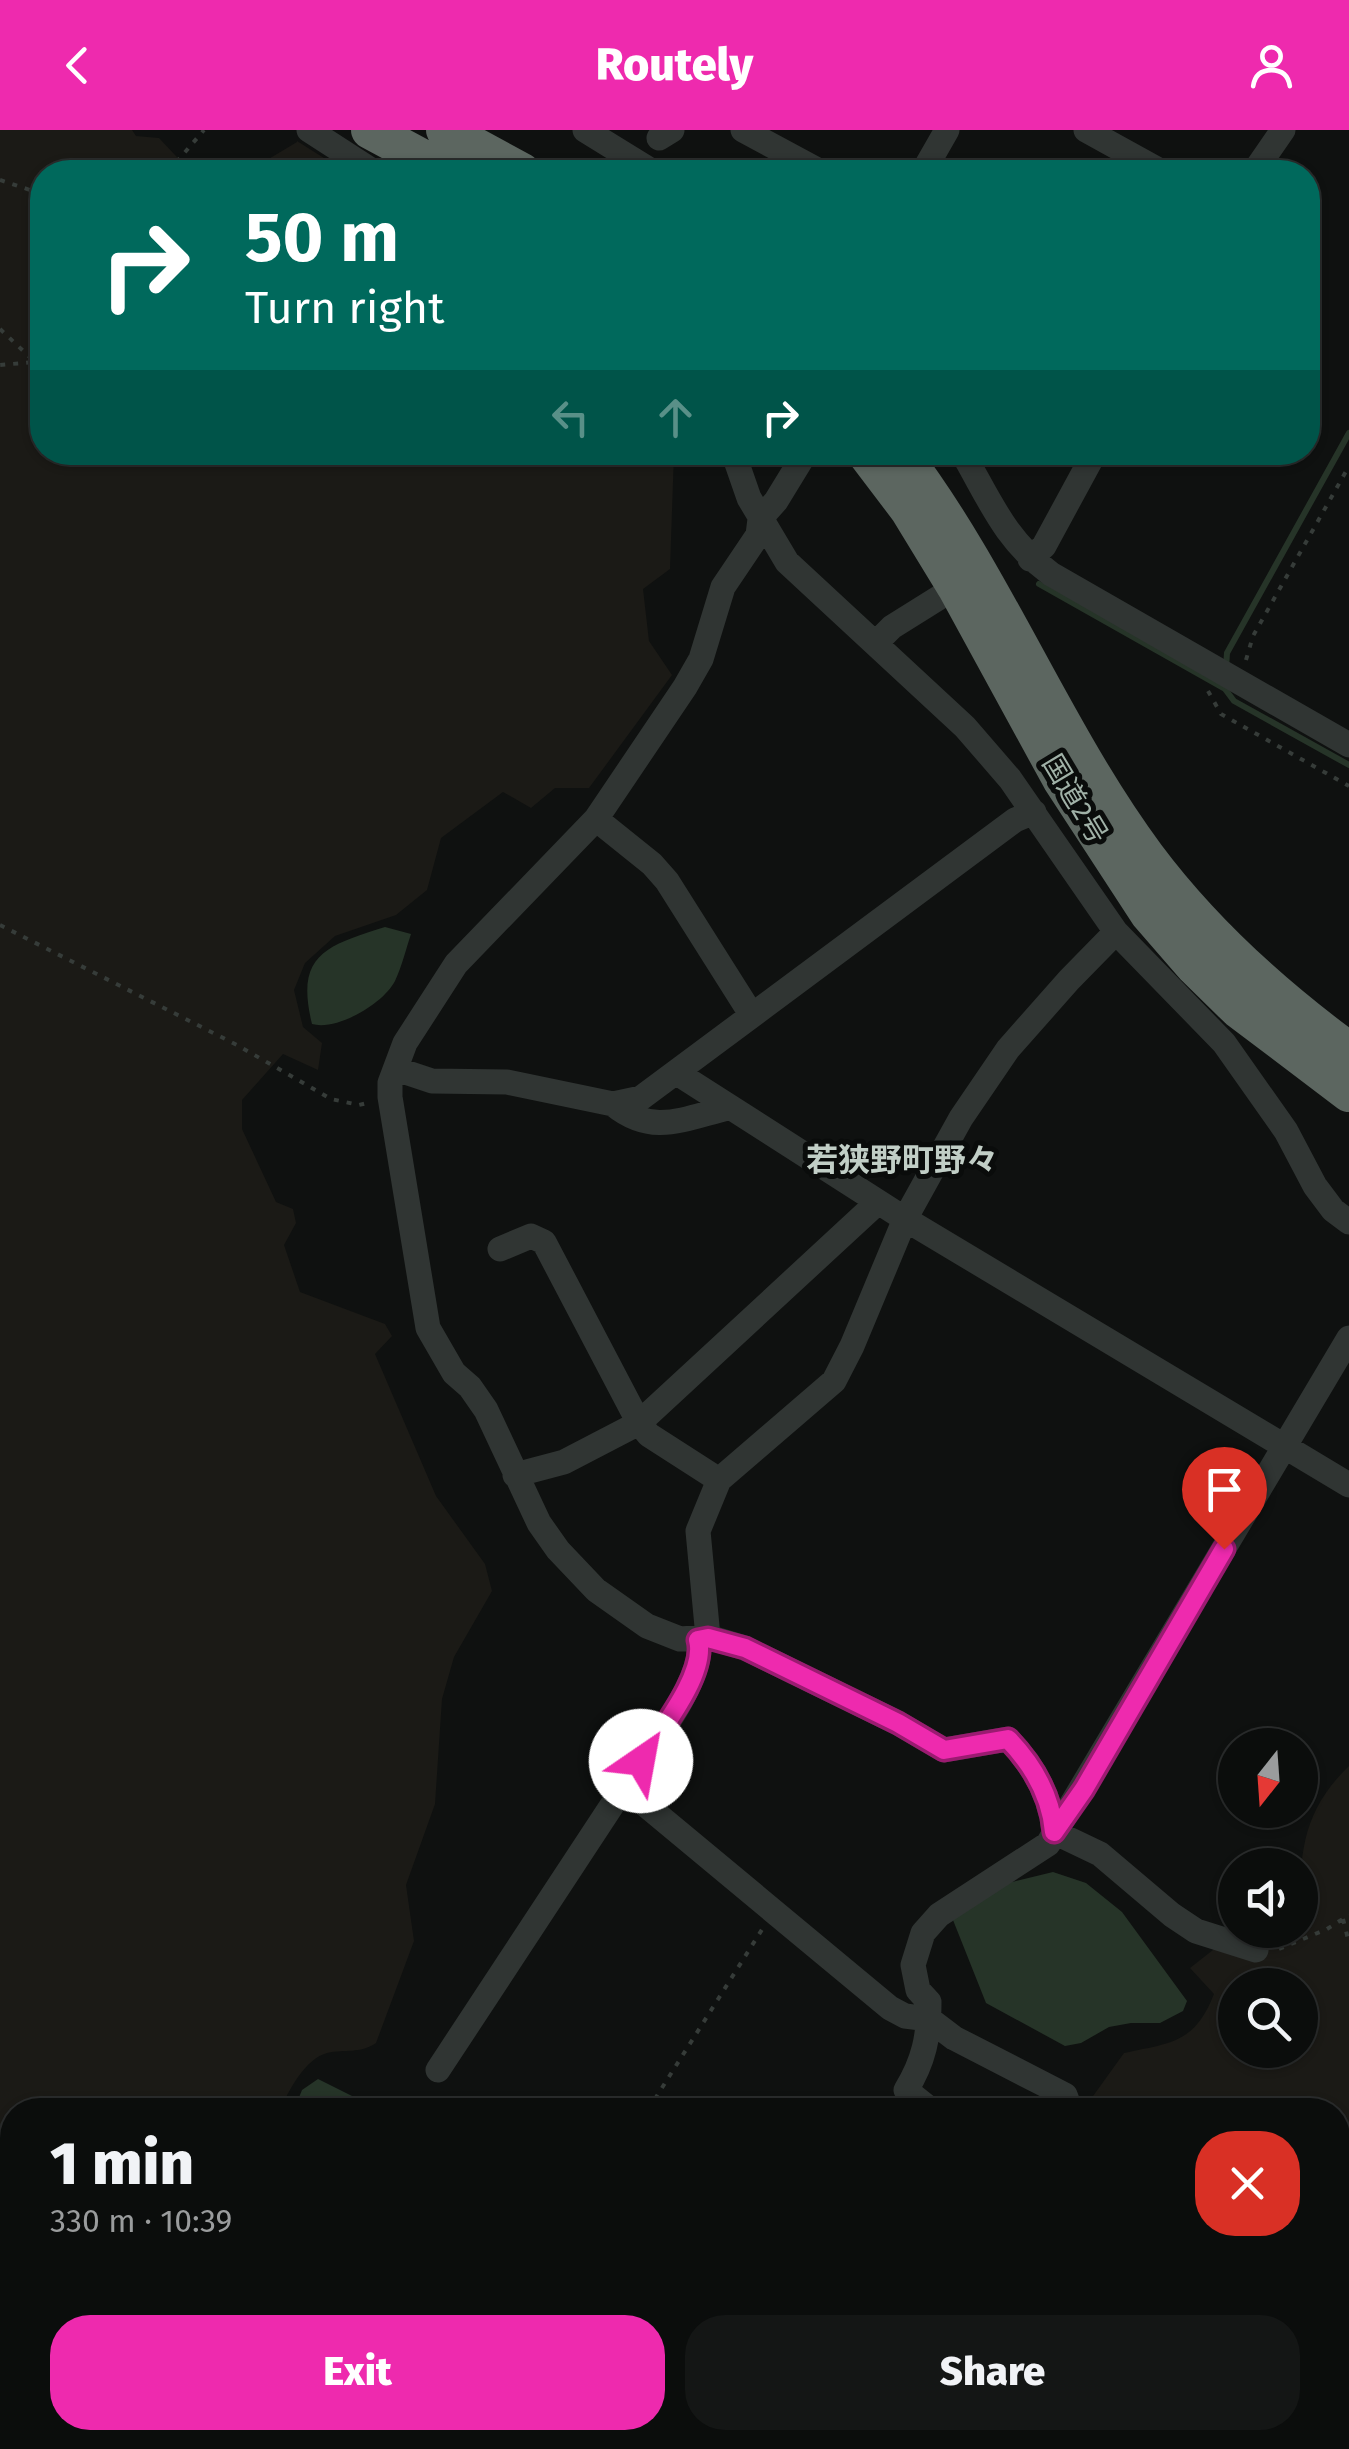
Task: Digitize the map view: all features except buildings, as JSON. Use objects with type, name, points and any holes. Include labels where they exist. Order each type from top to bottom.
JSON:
[{"type":"highway","points":[[370,130],[426,160]]},
{"type":"highway","points":[[444,130],[500,160]]},
{"type":"highway","name":"国道2号","points":[[875,465],[909,510],[956,587],[1061,779],[1149,914],[1238,1009],[1349,1093]]},
{"type":"highway","name":"国道2号","points":[[909,465],[970,555],[1061,722],[1146,856],[1259,980],[1349,1051]]},
{"type":"street","points":[[309,130],[355,160]]},
{"type":"street","points":[[584,130],[633,160]]},
{"type":"street","points":[[744,130],[799,160]]},
{"type":"street","points":[[930,160],[946,130]]},
{"type":"street","points":[[1086,130],[1140,160]]},
{"type":"street","points":[[1262,160],[1283,130]]},
{"type":"street","points":[[738,465],[760,518],[787,562],[965,727],[1034,812],[1116,932],[1224,1042],[1286,1131],[1315,1186],[1333,1210],[1349,1222]]},
{"type":"street","points":[[798,465],[776,501],[760,518],[758,535],[723,587],[701,660],[596,819],[464,954],[405,1043],[390,1083],[390,1097],[428,1328],[454,1373],[486,1410],[540,1524],[558,1550],[596,1590],[647,1626],[680,1639],[703,1639],[745,1648],[898,1723],[944,1750],[1008,1739],[1029,1761],[1052,1815],[1054,1832]]},
{"type":"street","points":[[969,465],[997,518],[1030,559],[1050,574],[1226,680],[1349,745]]},
{"type":"street","points":[[1030,559],[1044,546],[1082,465]]},
{"type":"street","points":[[877,642],[956,587]]},
{"type":"street","points":[[396,1069],[432,1081],[506,1082],[613,1104],[641,1098],[1015,820],[1034,812]]},
{"type":"street","points":[[596,819],[667,881],[752,1014]]},
{"type":"street","points":[[438,2070],[690,1684],[703,1639],[698,1532],[719,1480],[834,1381],[905,1219],[961,1118],[1008,1049],[1116,932]]},
{"type":"street","points":[[677,1073],[905,1219],[1349,1485]]},
{"type":"street","points":[[613,1104],[631,1118],[666,1124],[727,1108]]},
{"type":"street","points":[[515,1475],[564,1462],[638,1423],[878,1202]]},
{"type":"street","points":[[500,1249],[530,1236],[544,1242],[638,1423],[649,1435],[719,1480]]},
{"type":"street","points":[[916,2098],[906,2090],[921,2067],[929,2018],[929,2002],[918,1990],[912,1965],[922,1934],[939,1915],[1048,1844],[1349,1338]]},
{"type":"street","points":[[624,1786],[890,2008],[905,2016],[929,2018],[954,2038],[1066,2098]]},
{"type":"street","points":[[1054,1832],[1100,1854],[1196,1931],[1256,1950]]},
{"type":"path","points":[[178,160],[204,130]]},
{"type":"path","points":[[0,180],[30,190]]},
{"type":"path","points":[[0,329],[30,357]]},
{"type":"path","points":[[0,365],[30,362]]},
{"type":"path","points":[[1349,466],[1246,651],[1211,700],[1221,714],[1349,786]]},
{"type":"path","points":[[0,925],[237,1045],[331,1099],[359,1106],[390,1097]]},
{"type":"path","points":[[656,2098],[774,1912]]},
{"type":"path","points":[[1256,1950],[1267,1953],[1328,1930],[1346,1917],[1349,1943]]},
{"type":"shaded area","points":[[0,130],[132,130],[136,136],[159,138],[180,160],[30,160],[30,465],[674,465],[670,569],[643,589],[649,641],[672,675],[589,788],[555,788],[531,808],[503,792],[441,838],[427,890],[396,915],[335,936],[305,963],[294,990],[303,1027],[322,1043],[318,1070],[283,1054],[242,1100],[242,1129],[276,1202],[293,1209],[296,1223],[284,1245],[300,1292],[385,1324],[392,1336],[375,1354],[436,1496],[485,1564],[492,1591],[454,1657],[442,1699],[435,1804],[406,1885],[414,1941],[376,2043],[364,2049],[319,2056],[299,2076],[286,2098],[0,2098]]},
{"type":"shaded area","points":[[297,141],[327,160],[267,160]]},
{"type":"shaded area","points":[[385,927],[411,934],[389,990],[370,1007],[346,1020],[312,1024],[308,982],[320,957],[346,940]]},
{"type":"shaded area","points":[[1349,1766],[1349,2098],[1092,2098],[1124,2053],[1168,2043],[1190,2032],[1199,2022],[1214,1994],[1190,1968],[1218,1946],[1246,1954],[1252,1948],[1318,1948],[1318,1848],[1304,1848],[1309,1828],[1318,1828],[1318,1805]]},
{"type":"shaded area","points":[[1053,1872],[1086,1883],[1122,1912],[1187,2001],[1183,2011],[1160,2023],[1109,2027],[1081,2043],[1065,2046],[986,2003],[951,1915],[1004,1884]]},
{"type":"shaded area","points":[[318,2079],[356,2098],[299,2098],[302,2090]]},
{"type":"waterway","points":[[1226,668],[1227,653],[1349,433]]},
{"type":"waterway","points":[[1039,584],[1225,689],[1234,701],[1349,765]]},
{"type":"district","name":"若狭野町野々","points":[[902,1160]]},
{"type":"route","points":[[641,1761],[690,1684],[700,1650],[698,1640],[708,1638],[745,1648],[898,1723],[944,1750],[1008,1739],[1029,1761],[1052,1815],[1054,1832],[1084,1789],[1224,1549]]}]
